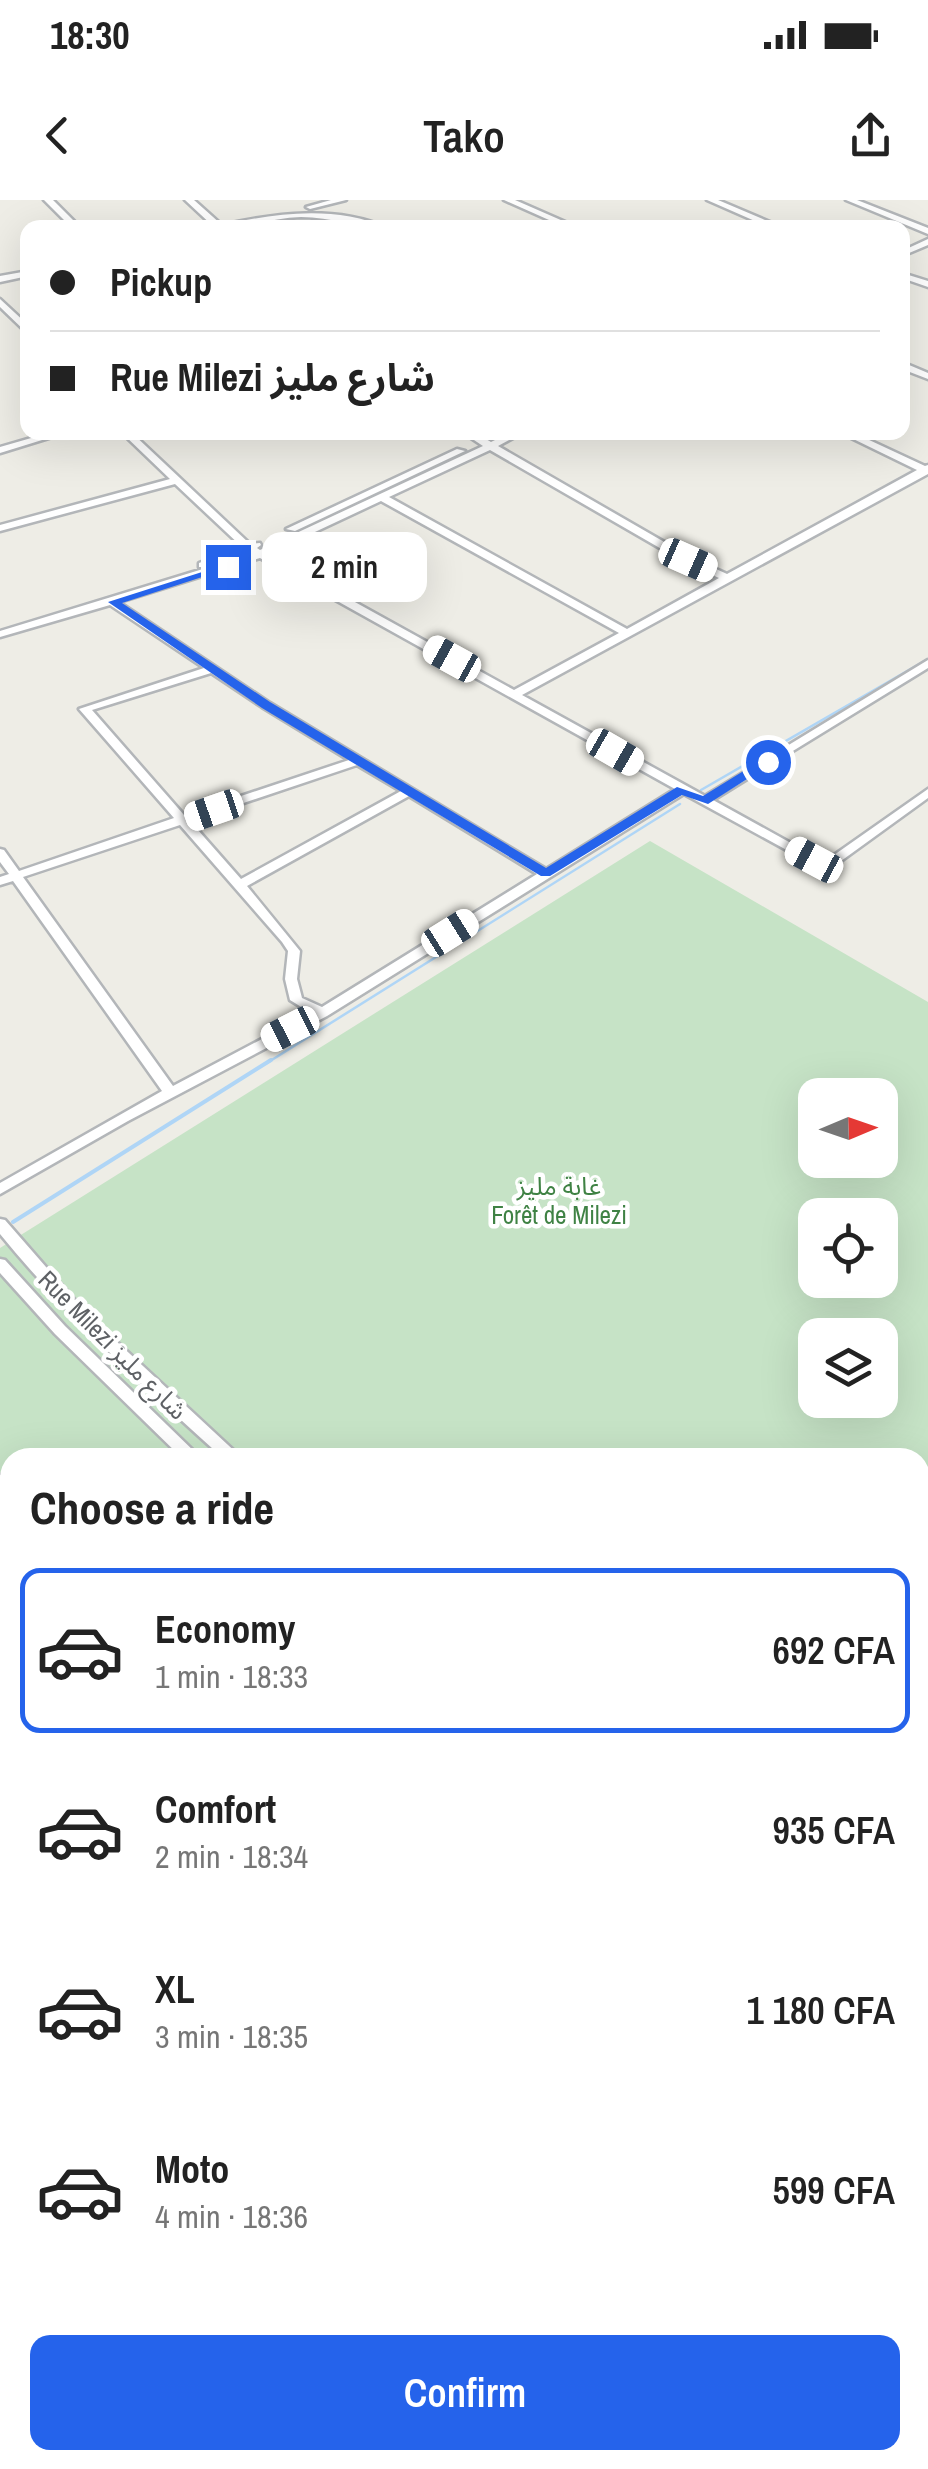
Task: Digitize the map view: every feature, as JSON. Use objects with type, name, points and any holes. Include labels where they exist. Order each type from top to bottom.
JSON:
[{"type":"street","points":[[48,200],[69,220]]},
{"type":"street","points":[[189,200],[212,220]]},
{"type":"street","points":[[251,220],[342,200]]},
{"type":"street","points":[[508,200],[555,220]]},
{"type":"street","points":[[698,200],[748,220]]},
{"type":"street","points":[[711,200],[760,220]]},
{"type":"street","points":[[850,200],[893,220]]},
{"type":"street","points":[[287,212],[357,220]]},
{"type":"street","points":[[0,302],[20,322]]},
{"type":"street","points":[[0,450],[36,440]]},
{"type":"street","points":[[133,440],[249,548],[814,860],[837,858],[928,793]]},
{"type":"street","points":[[477,440],[688,560],[729,579]]},
{"type":"street","points":[[0,634],[263,553],[383,498],[490,440]]},
{"type":"street","points":[[0,626],[157,580],[249,548],[498,440]]},
{"type":"street","points":[[862,440],[927,469]]},
{"type":"street","points":[[515,694],[927,469]]},
{"type":"street","points":[[0,528],[174,482]]},
{"type":"street","points":[[383,498],[625,632]]},
{"type":"street","points":[[113,602],[357,761],[546,874]]},
{"type":"street","points":[[704,801],[928,663]]},
{"type":"street","points":[[212,669],[85,710],[294,951],[292,986],[296,1000],[322,1013]]},
{"type":"street","points":[[0,881],[357,761]]},
{"type":"street","points":[[0,1189],[170,1092],[322,1013],[682,790]]},
{"type":"street","points":[[238,886],[408,792]]},
{"type":"street","points":[[0,853],[170,1092]]},
{"type":"street","name":"Rue Milezi شارع مليز","points":[[0,1224],[89,1328],[222,1448]]},
{"type":"street","name":"Rue Milezi شارع مليز","points":[[0,1264],[60,1330],[183,1448]]},
{"type":"green space","name":"غابة مليز Forêt de Milezi","points":[[650,841],[928,1002],[928,1448],[0,1448],[0,1248]]},
{"type":"waterway","points":[[701,790],[928,659]]},
{"type":"waterway","points":[[267,1063],[680,804]]},
{"type":"waterway","points":[[13,1222],[271,1060]]},
{"type":"route","points":[[228,567],[113,602],[266,705],[546,874],[682,790],[704,801],[768,762]]}]
